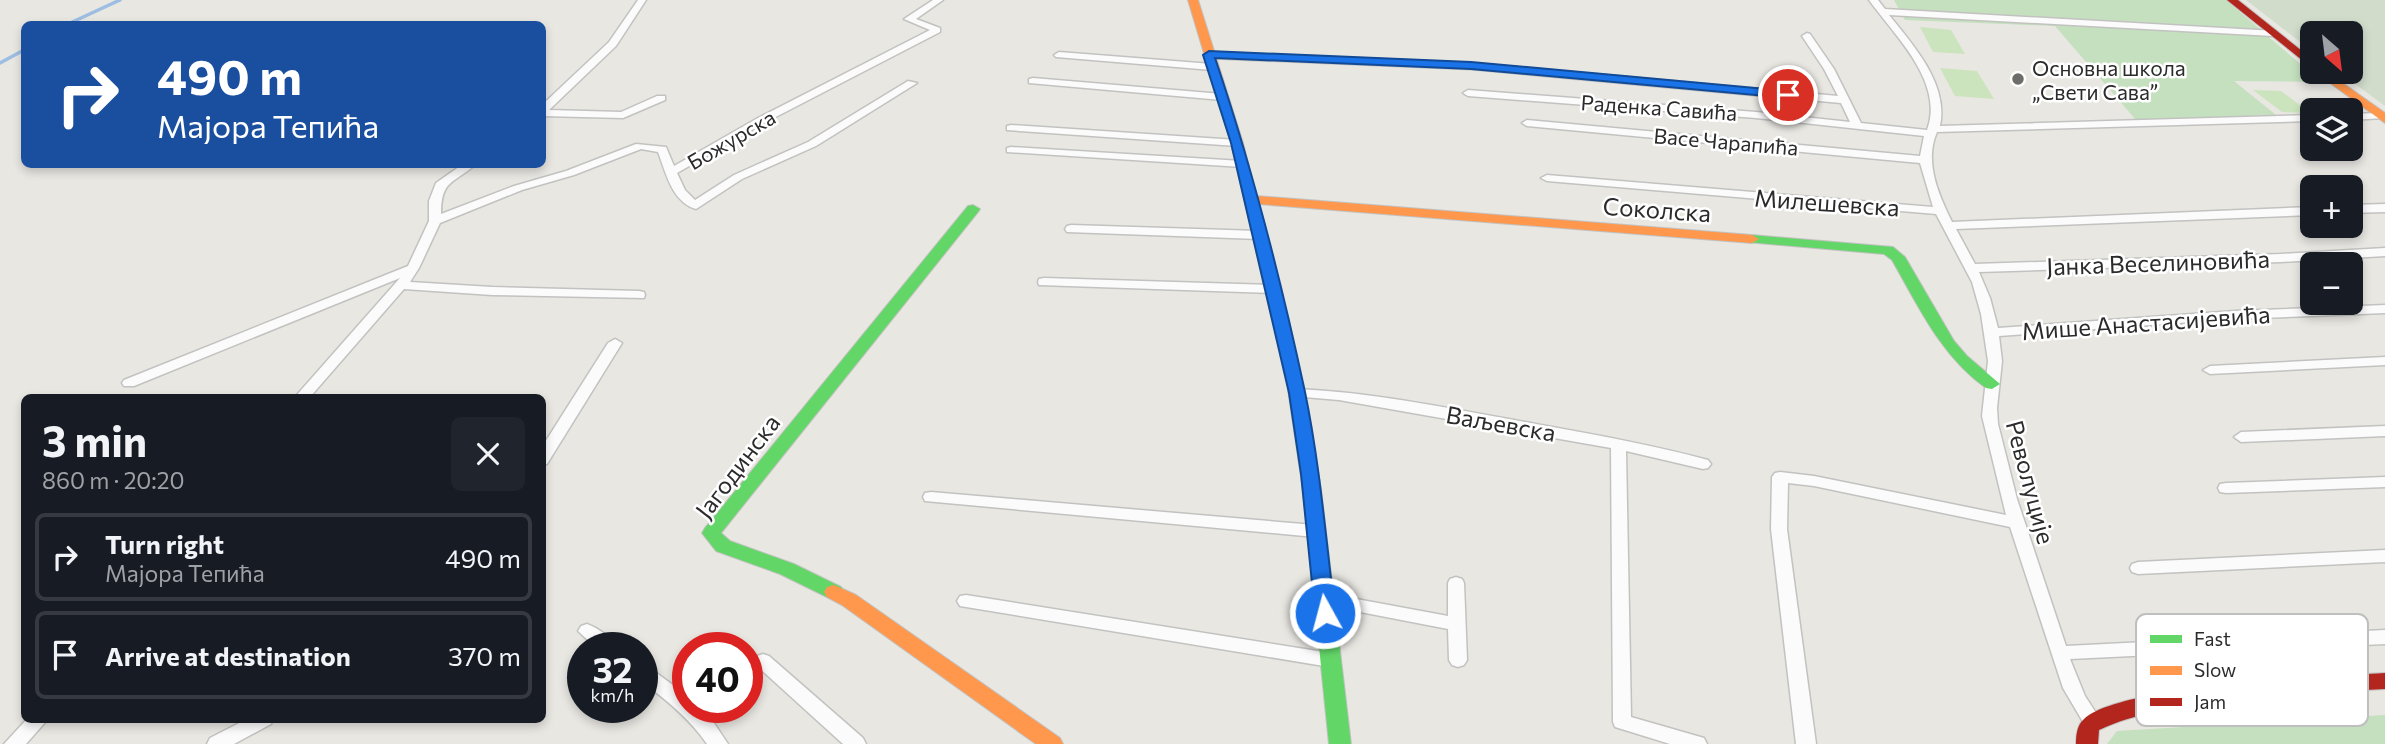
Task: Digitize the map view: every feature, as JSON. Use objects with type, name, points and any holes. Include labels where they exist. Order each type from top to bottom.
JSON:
[{"type":"street","points":[[546,108],[613,44],[642,0]]},
{"type":"street","name":"Божурска","points":[[912,83],[812,144],[738,177],[701,203],[691,205],[685,201],[673,171],[762,120],[937,30],[934,26],[909,19],[939,0]]},
{"type":"street","points":[[1192,0],[1237,143],[1297,393],[1310,474],[1340,744]]},
{"type":"street","name":"Револуције","points":[[1873,0],[1903,36],[1927,73],[1933,95],[1934,132],[1928,140],[1926,160],[1939,211],[1973,268],[1985,298],[1995,360],[1990,421],[2017,523],[2060,653],[2083,711],[2093,722]]},
{"type":"street","points":[[2232,0],[2300,55]]},
{"type":"street","points":[[1882,12],[2273,33]]},
{"type":"street","points":[[1807,36],[1829,69],[1857,125]]},
{"type":"street","points":[[1059,55],[1471,66],[1844,100]]},
{"type":"street","points":[[1033,81],[1222,97]]},
{"type":"street","points":[[2337,84],[2383,117]]},
{"type":"street","name":"Раденка Савића","points":[[1468,93],[1934,132],[2300,118]]},
{"type":"street","points":[[546,112],[623,115],[661,98]]},
{"type":"street","points":[[2363,117],[2383,117]]},
{"type":"street","name":"Васе Чарапића","points":[[1527,123],[1926,160]]},
{"type":"street","points":[[1011,128],[1237,143]]},
{"type":"street","points":[[435,221],[640,146],[662,149],[673,171]]},
{"type":"street","points":[[1011,149],[1241,164]]},
{"type":"street","points":[[305,394],[401,285],[413,268],[435,221],[435,201],[442,183],[465,168]]},
{"type":"street","name":"Милешевска","points":[[1547,178],[1939,211]]},
{"type":"street","name":"Соколска","points":[[1250,200],[1350,205],[1888,250],[1902,264],[1957,356],[1973,373],[1992,384]]},
{"type":"street","points":[[2363,209],[2385,208]]},
{"type":"street","name":"Јагодинска","points":[[973,209],[711,533],[712,537],[723,545],[786,569],[849,600],[1052,744]]},
{"type":"street","points":[[1948,226],[2300,211]]},
{"type":"street","points":[[1072,229],[1259,235]]},
{"type":"street","name":"Јанка Веселиновића","points":[[1973,268],[2385,252]]},
{"type":"street","points":[[129,383],[413,268]]},
{"type":"street","points":[[1044,282],[1273,289]]},
{"type":"street","points":[[401,285],[492,291],[639,295]]},
{"type":"street","name":"Мише Анастасијевића","points":[[1991,333],[2235,315],[2385,309]]},
{"type":"street","points":[[546,454],[615,344]]},
{"type":"street","points":[[2210,370],[2385,361]]},
{"type":"street","name":"Ваљевска","points":[[1297,393],[1339,395],[1618,444],[1703,464]]},
{"type":"street","points":[[2241,437],[2385,431]]},
{"type":"street","points":[[1618,444],[1622,722],[1697,744]]},
{"type":"street","points":[[1806,744],[1779,529],[1780,477],[1814,481],[2017,523]]},
{"type":"street","points":[[2226,488],[2385,482]]},
{"type":"street","points":[[930,497],[1315,531]]},
{"type":"street","points":[[2138,568],[2385,556]]},
{"type":"street","points":[[1455,583],[1458,660]]},
{"type":"street","points":[[1324,599],[1457,624]]},
{"type":"street","points":[[965,601],[1330,660]]},
{"type":"street","points":[[2060,653],[2136,649]]},
{"type":"street","points":[[763,661],[856,744]]},
{"type":"street","points":[[658,684],[705,724],[718,744]]},
{"type":"street","points":[[2087,744],[2087,731],[2093,722],[2136,710]]},
{"type":"street","points":[[15,744],[35,723]]},
{"type":"street","points":[[218,744],[257,723]]},
{"type":"green space","points":[[1894,0],[2226,0],[2300,64],[2300,82],[2234,81],[2276,115],[2136,120],[2055,26],[1905,20]]},
{"type":"green space","points":[[2246,0],[2385,0],[2385,106],[2355,84],[2363,84],[2363,21],[2300,21],[2300,42]]},
{"type":"green space","points":[[1920,27],[1951,30],[1965,54],[1933,52]]},
{"type":"green space","points":[[1940,68],[1977,71],[1994,99],[1955,96]]},
{"type":"green space","points":[[2253,90],[2281,91],[2300,105],[2300,113],[2282,112]]},
{"type":"green space","points":[[2385,715],[2385,744],[2107,744],[2117,731],[2201,726],[2368,726],[2368,716]]},
{"type":"waterway","points":[[74,21],[120,0]]},
{"type":"waterway","points":[[0,63],[21,52]]},
{"type":"traffic: fast","points":[[834,592],[787,569],[723,546],[711,533],[973,209]]},
{"type":"traffic: fast","points":[[1752,239],[1888,250],[1898,257],[1949,344],[1976,373],[1992,384]]},
{"type":"traffic: fast","points":[[1296,389],[1312,490],[1340,744]]},
{"type":"traffic: slow","points":[[1193,0],[1237,143],[1296,389]]},
{"type":"traffic: slow","points":[[2337,84],[2385,119]]},
{"type":"traffic: slow","points":[[1250,199],[1752,239]]},
{"type":"traffic: slow","points":[[834,592],[1052,744]]},
{"type":"traffic: jam","points":[[2232,0],[2300,55]]},
{"type":"traffic: jam","points":[[2368,682],[2385,681]]},
{"type":"traffic: jam","points":[[2087,744],[2088,731],[2092,724],[2136,708]]},
{"type":"place","name":"Основна школа „Свети Сава”","points":[[2018,79]]},
{"type":"route","points":[[1325,613],[1310,474],[1297,393],[1237,143],[1209,55],[1471,66],[1788,95]]}]
